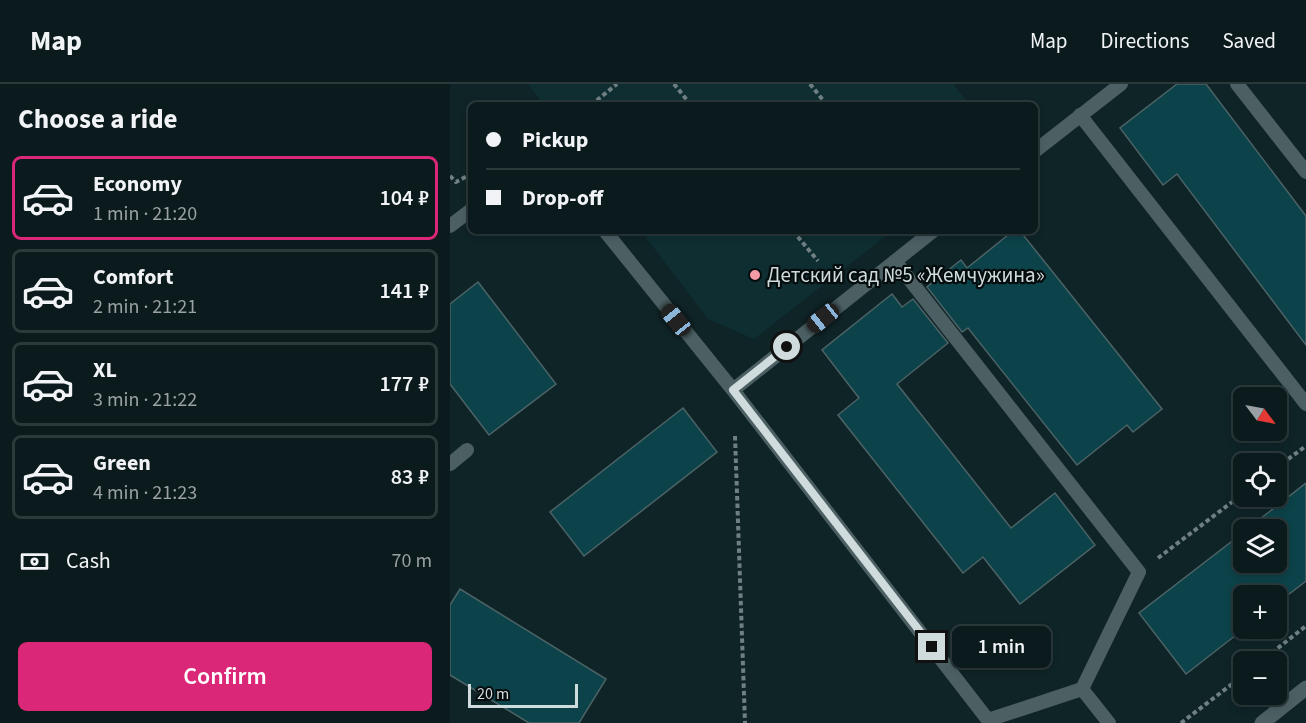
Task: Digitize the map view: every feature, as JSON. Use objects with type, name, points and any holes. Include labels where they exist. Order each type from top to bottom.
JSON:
[{"type":"street","points":[[1262,723],[1306,688]]},
{"type":"lane","points":[[1038,149],[1121,84]]},
{"type":"lane","points":[[1238,84],[1306,172]]},
{"type":"lane","points":[[1080,115],[1306,404]]},
{"type":"lane","points":[[450,226],[468,212]]},
{"type":"lane","points":[[607,234],[733,390],[987,722],[1082,689],[1139,572],[895,261]]},
{"type":"lane","points":[[733,390],[929,234]]},
{"type":"lane","points":[[450,464],[467,450]]},
{"type":"lane","points":[[1082,689],[1109,723]]},
{"type":"path","points":[[595,102],[617,84]]},
{"type":"path","points":[[674,84],[689,102]]},
{"type":"path","points":[[810,84],[825,102]]},
{"type":"path","points":[[450,176],[456,182],[468,176]]},
{"type":"path","points":[[796,234],[818,261]]},
{"type":"path","points":[[733,390],[745,723]]},
{"type":"path","points":[[1287,460],[1306,446]]},
{"type":"path","points":[[1139,572],[1233,501]]},
{"type":"path","points":[[1274,651],[1306,626]]},
{"type":"path","points":[[1181,723],[1233,683]]},
{"type":"shaded area","points":[[528,84],[953,84],[968,102],[542,102]]},
{"type":"shaded area","name":"Детский сад №5 «Жемчужина»","points":[[643,234],[888,234],[754,339],[708,319]]},
{"type":"building","points":[[1177,84],[1206,84],[1306,216],[1306,345],[1177,174],[1163,185],[1120,128]]},
{"type":"building","points":[[1009,234],[1022,234],[1162,409],[1133,432],[1127,425],[1077,465],[968,328],[962,332],[927,287],[961,260],[967,268]]},
{"type":"building","points":[[478,282],[556,384],[489,435],[450,384],[450,304]]},
{"type":"building","points":[[892,294],[902,307],[913,299],[948,343],[897,384],[1011,528],[1055,493],[1095,545],[1020,604],[983,557],[963,573],[838,415],[859,398],[822,350]]},
{"type":"building","points":[[683,408],[717,452],[584,556],[550,512]]},
{"type":"building","points":[[1306,483],[1306,581],[1287,596],[1287,585],[1233,585],[1233,637],[1186,674],[1139,613],[1233,540],[1233,573],[1287,573],[1287,519],[1260,519],[1275,507],[1287,507],[1287,498]]},
{"type":"building","points":[[460,589],[606,679],[579,723],[529,723],[450,675],[450,605]]},
{"type":"place","name":"Детский сад №5 «Жемчужина»","points":[[755,275]]},
{"type":"route","points":[[787,347],[733,390],[932,647]]}]
